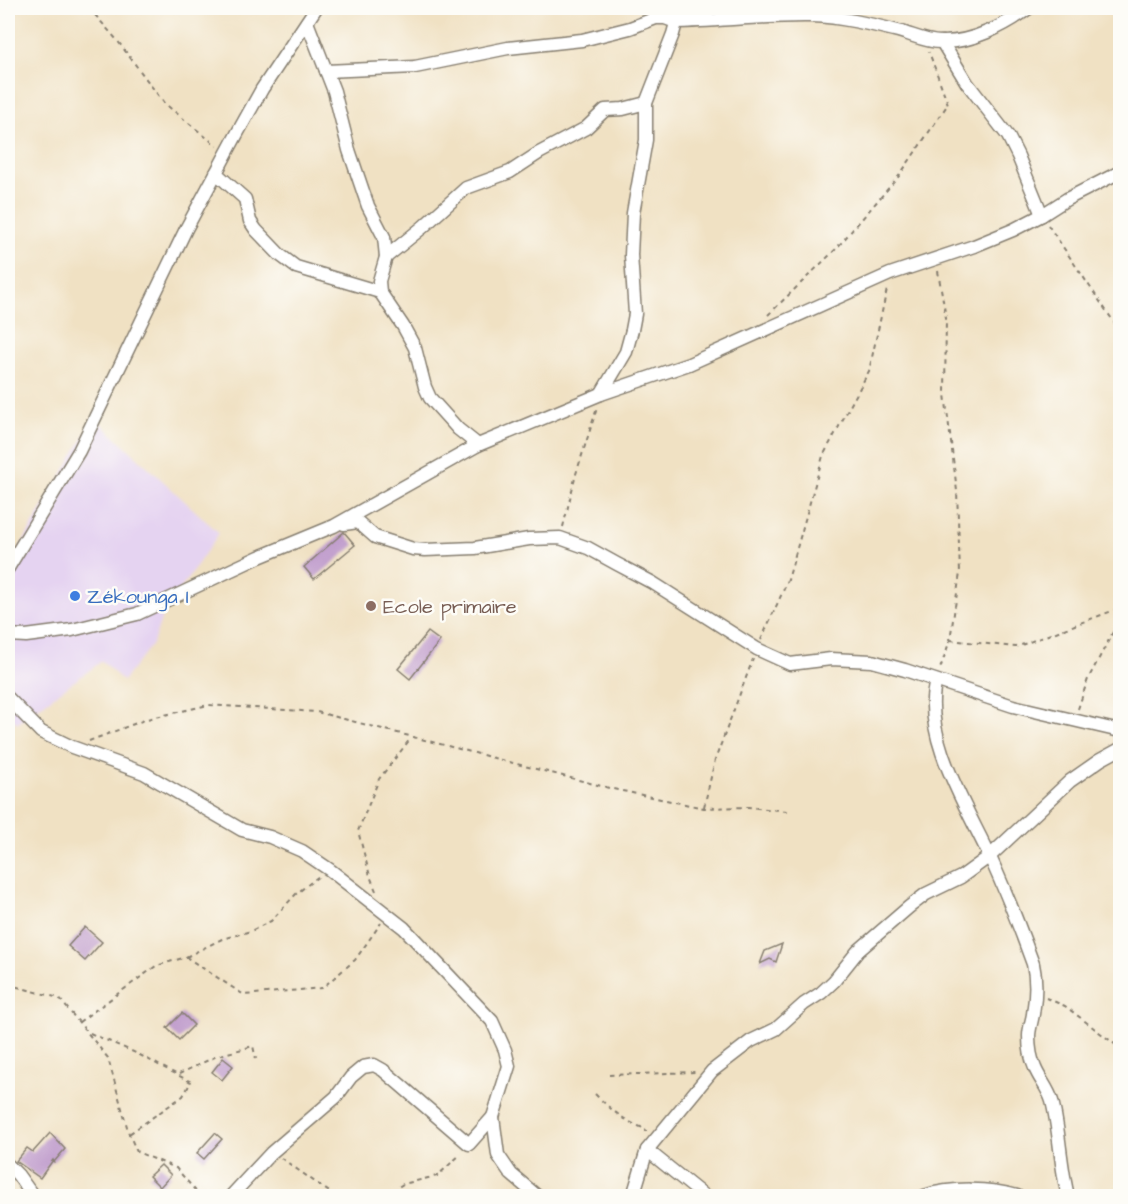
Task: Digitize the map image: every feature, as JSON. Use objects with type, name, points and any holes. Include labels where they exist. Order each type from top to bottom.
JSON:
[{"type":"street","points":[[8,568],[79,451],[225,154],[262,89],[316,8]]},
{"type":"street","points":[[601,394],[626,352],[635,314],[633,213],[646,140],[646,103],[680,8]]},
{"type":"street","points":[[326,71],[415,67],[508,48],[582,40],[630,28],[656,18],[666,18],[676,22],[814,16],[878,26],[925,41],[942,42],[971,37],[992,30],[1029,8]]},
{"type":"street","points":[[307,22],[334,91],[360,184],[384,237],[386,257],[379,281],[380,292],[415,348],[430,398],[458,429],[478,445]]},
{"type":"street","points":[[942,42],[967,83],[1008,136],[1041,215]]},
{"type":"street","points":[[386,257],[466,188],[510,172],[538,153],[586,128],[605,110],[623,109],[646,103]]},
{"type":"street","points":[[216,172],[245,199],[250,221],[280,255],[297,267],[380,292]]},
{"type":"street","points":[[8,635],[26,636],[72,630],[137,614],[240,565],[334,526],[478,445],[601,394],[689,364],[890,274],[974,246],[1041,215],[1120,172]]},
{"type":"street","points":[[334,526],[358,522],[375,537],[413,549],[424,550],[475,548],[529,539],[560,538],[588,548],[644,578],[757,649],[790,664],[831,659],[872,661],[1013,706],[1120,731]]},
{"type":"street","points":[[936,681],[933,698],[934,714],[940,744],[964,808],[990,856],[1033,963],[1036,994],[1029,1035],[1031,1055],[1052,1101],[1058,1126],[1063,1177],[1068,1197]]},
{"type":"street","points":[[8,698],[41,732],[72,747],[144,773],[242,830],[285,843],[330,870],[404,928],[492,1021],[505,1050],[510,1066],[493,1117],[469,1144],[383,1070],[374,1065],[363,1068],[351,1077],[336,1097],[271,1153],[231,1197]]},
{"type":"street","points":[[633,1197],[647,1150],[712,1071],[751,1041],[776,1029],[804,1004],[821,993],[834,981],[858,951],[909,907],[926,894],[961,877],[990,856],[1070,781],[1120,749]]},
{"type":"street","points":[[493,1117],[498,1155],[511,1174],[537,1197]]},
{"type":"street","points":[[647,1150],[704,1197]]},
{"type":"street","points":[[8,1165],[33,1197]]},
{"type":"street","points":[[924,1197],[955,1191],[981,1191],[1017,1197]]},
{"type":"path","points":[[89,8],[117,40],[164,103],[225,154]]},
{"type":"path","points":[[766,317],[835,250],[899,176],[948,104],[925,41]]},
{"type":"path","points":[[1041,215],[1120,331]]},
{"type":"path","points":[[936,259],[946,318],[945,394],[957,491],[960,573],[950,640],[936,681]]},
{"type":"path","points":[[704,808],[715,760],[757,649],[788,580],[823,456],[869,371],[890,274]]},
{"type":"path","points":[[560,538],[576,474],[601,394]]},
{"type":"path","points":[[950,640],[1016,647],[1120,608]]},
{"type":"path","points":[[1074,719],[1088,679],[1120,619]]},
{"type":"path","points":[[72,747],[147,719],[208,705],[317,712],[612,789],[704,808],[748,807],[787,811]]},
{"type":"path","points":[[378,895],[370,876],[358,831],[379,779],[411,738]]},
{"type":"path","points":[[79,1022],[156,966],[186,957],[222,939],[251,931],[271,921],[296,894],[330,870]]},
{"type":"path","points":[[186,957],[244,995],[322,988],[355,960],[387,915]]},
{"type":"path","points":[[8,986],[60,998],[108,1058],[129,1134],[137,1152],[176,1168],[200,1197]]},
{"type":"path","points":[[1036,994],[1065,1006],[1120,1048]]},
{"type":"path","points":[[87,1032],[138,1054],[191,1082],[183,1096],[129,1134]]},
{"type":"path","points":[[178,1074],[217,1056],[253,1046],[256,1059]]},
{"type":"path","points":[[609,1075],[712,1071]]},
{"type":"path","points":[[595,1094],[613,1112],[634,1125],[646,1129],[647,1150]]},
{"type":"path","points":[[384,1197],[403,1184],[437,1176],[469,1144]]},
{"type":"path","points":[[271,1153],[288,1161],[335,1197]]},
{"type":"shaded area","points":[[95,418],[219,533],[162,616],[153,643],[123,681],[102,661],[17,723],[8,715],[8,568]]},
{"type":"building","points":[[344,532],[355,545],[314,579],[304,567]]},
{"type":"building","points":[[428,632],[440,641],[410,679],[398,669]]},
{"type":"building","points":[[85,927],[102,942],[85,961],[68,946]]},
{"type":"building","points":[[782,944],[776,962],[770,959],[760,964],[765,951]]},
{"type":"building","points":[[182,1013],[194,1025],[179,1040],[167,1028]]},
{"type":"building","points":[[223,1058],[233,1066],[222,1080],[212,1072]]},
{"type":"building","points":[[50,1133],[65,1149],[54,1162],[53,1160],[40,1178],[16,1161],[27,1148],[33,1152]]},
{"type":"building","points":[[215,1133],[222,1139],[204,1159],[197,1153]]},
{"type":"building","points":[[161,1165],[171,1175],[160,1187],[149,1176]]},
{"type":"place","name":"Zékounga I","points":[[75,596]]},
{"type":"place","name":"Ecole primaire","points":[[371,606]]}]
